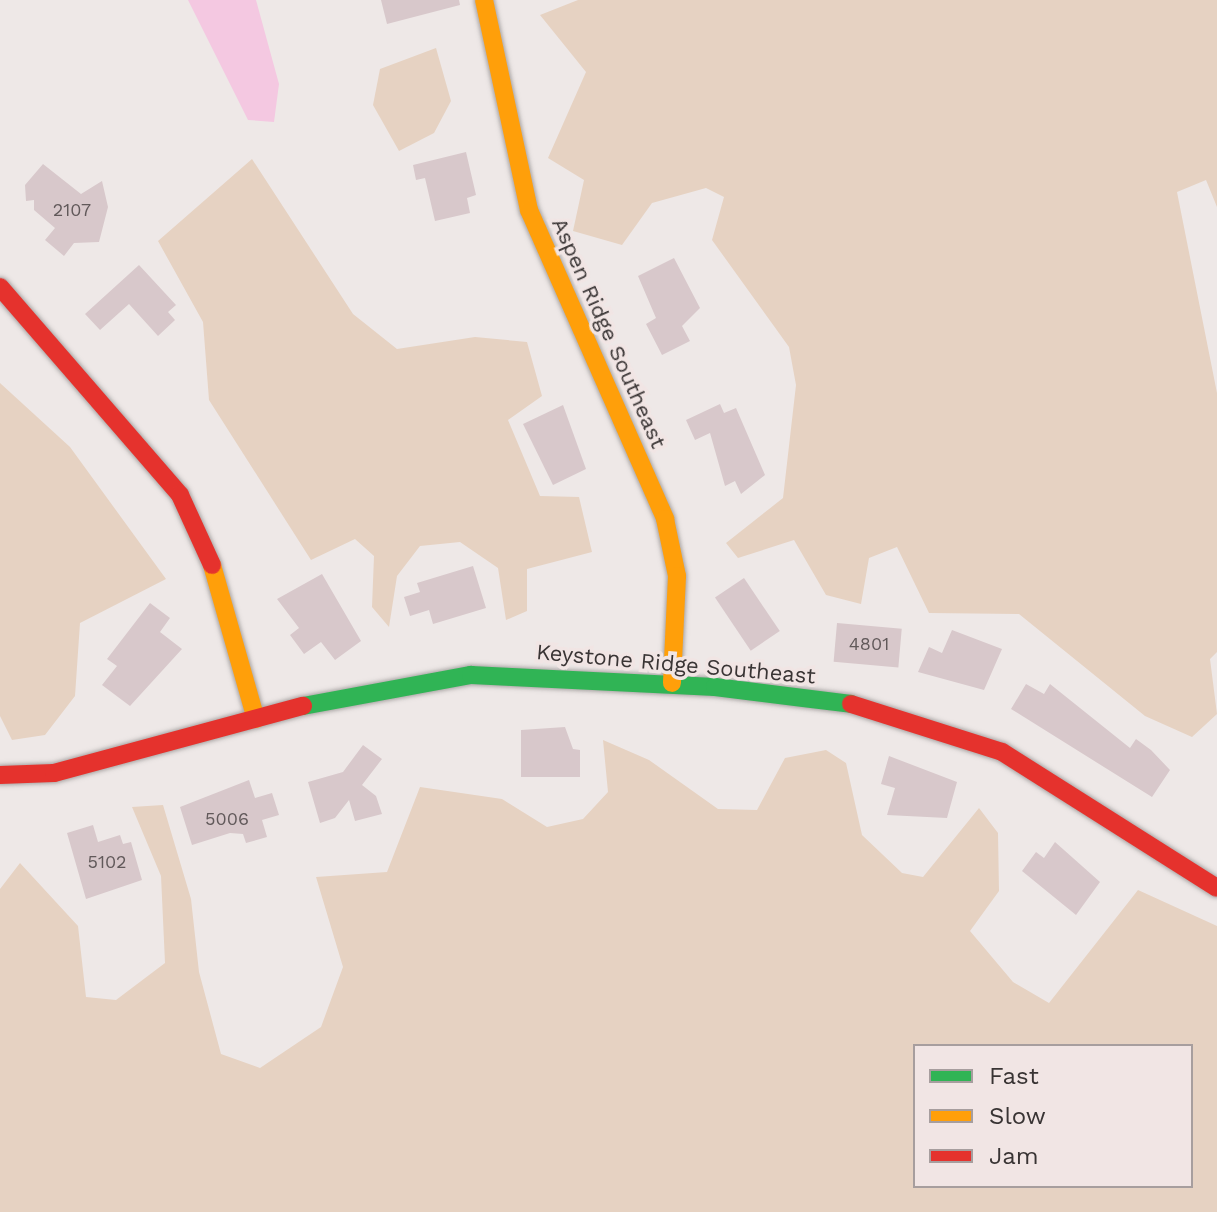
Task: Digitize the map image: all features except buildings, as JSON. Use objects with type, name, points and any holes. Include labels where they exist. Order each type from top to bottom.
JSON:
[{"type":"street","name":"Aspen Ridge Southeast","points":[[484,0],[529,210],[665,519],[677,576],[672,683]]},
{"type":"street","points":[[0,287],[180,495],[221,586],[256,719]]},
{"type":"street","name":"Keystone Ridge Southeast","points":[[0,775],[54,773],[356,692],[471,675],[672,683],[845,703],[939,727],[1002,752],[1217,888]]},
{"type":"shaded area","points":[[188,0],[256,0],[279,84],[274,122],[248,120]]},
{"type":"shaded area","points":[[578,0],[1217,0],[1217,207],[1206,180],[1177,192],[1217,393],[1217,652],[1210,659],[1217,714],[1192,737],[1145,716],[1019,614],[929,613],[897,547],[869,558],[861,604],[826,595],[794,540],[738,558],[726,543],[783,498],[796,385],[789,347],[712,240],[724,197],[706,188],[652,203],[622,245],[573,231],[584,180],[548,158],[586,72],[540,15]]},
{"type":"shaded area","points":[[436,48],[451,101],[434,133],[399,151],[373,105],[380,69]]},
{"type":"shaded area","points":[[252,159],[353,314],[397,349],[475,337],[527,342],[542,396],[508,420],[540,496],[579,497],[592,552],[527,569],[527,611],[506,620],[498,568],[460,542],[420,546],[397,576],[389,627],[372,607],[374,556],[355,539],[311,560],[209,400],[203,322],[158,241]]},
{"type":"shaded area","points":[[0,383],[70,447],[166,579],[80,623],[75,696],[45,735],[12,740],[0,716]]},
{"type":"shaded area","points":[[603,740],[649,760],[718,809],[757,810],[785,758],[826,750],[846,763],[862,835],[902,873],[923,877],[979,808],[998,833],[999,891],[970,931],[1013,982],[1049,1003],[1138,890],[1217,926],[1217,1212],[0,1212],[0,889],[20,863],[78,926],[86,997],[116,1000],[165,963],[161,876],[132,807],[163,805],[191,899],[199,972],[221,1054],[260,1068],[321,1027],[343,967],[316,877],[387,872],[420,787],[502,799],[547,827],[583,819],[608,792]]},
{"type":"traffic: fast","points":[[303,706],[471,675],[715,687],[851,704]]},
{"type":"traffic: slow","points":[[484,0],[529,210],[665,519],[677,576],[672,683]]},
{"type":"traffic: slow","points":[[212,565],[256,719]]},
{"type":"traffic: jam","points":[[0,287],[180,495],[212,565]]},
{"type":"traffic: jam","points":[[851,704],[1002,752],[1217,888]]},
{"type":"traffic: jam","points":[[0,775],[54,773],[303,706]]}]
